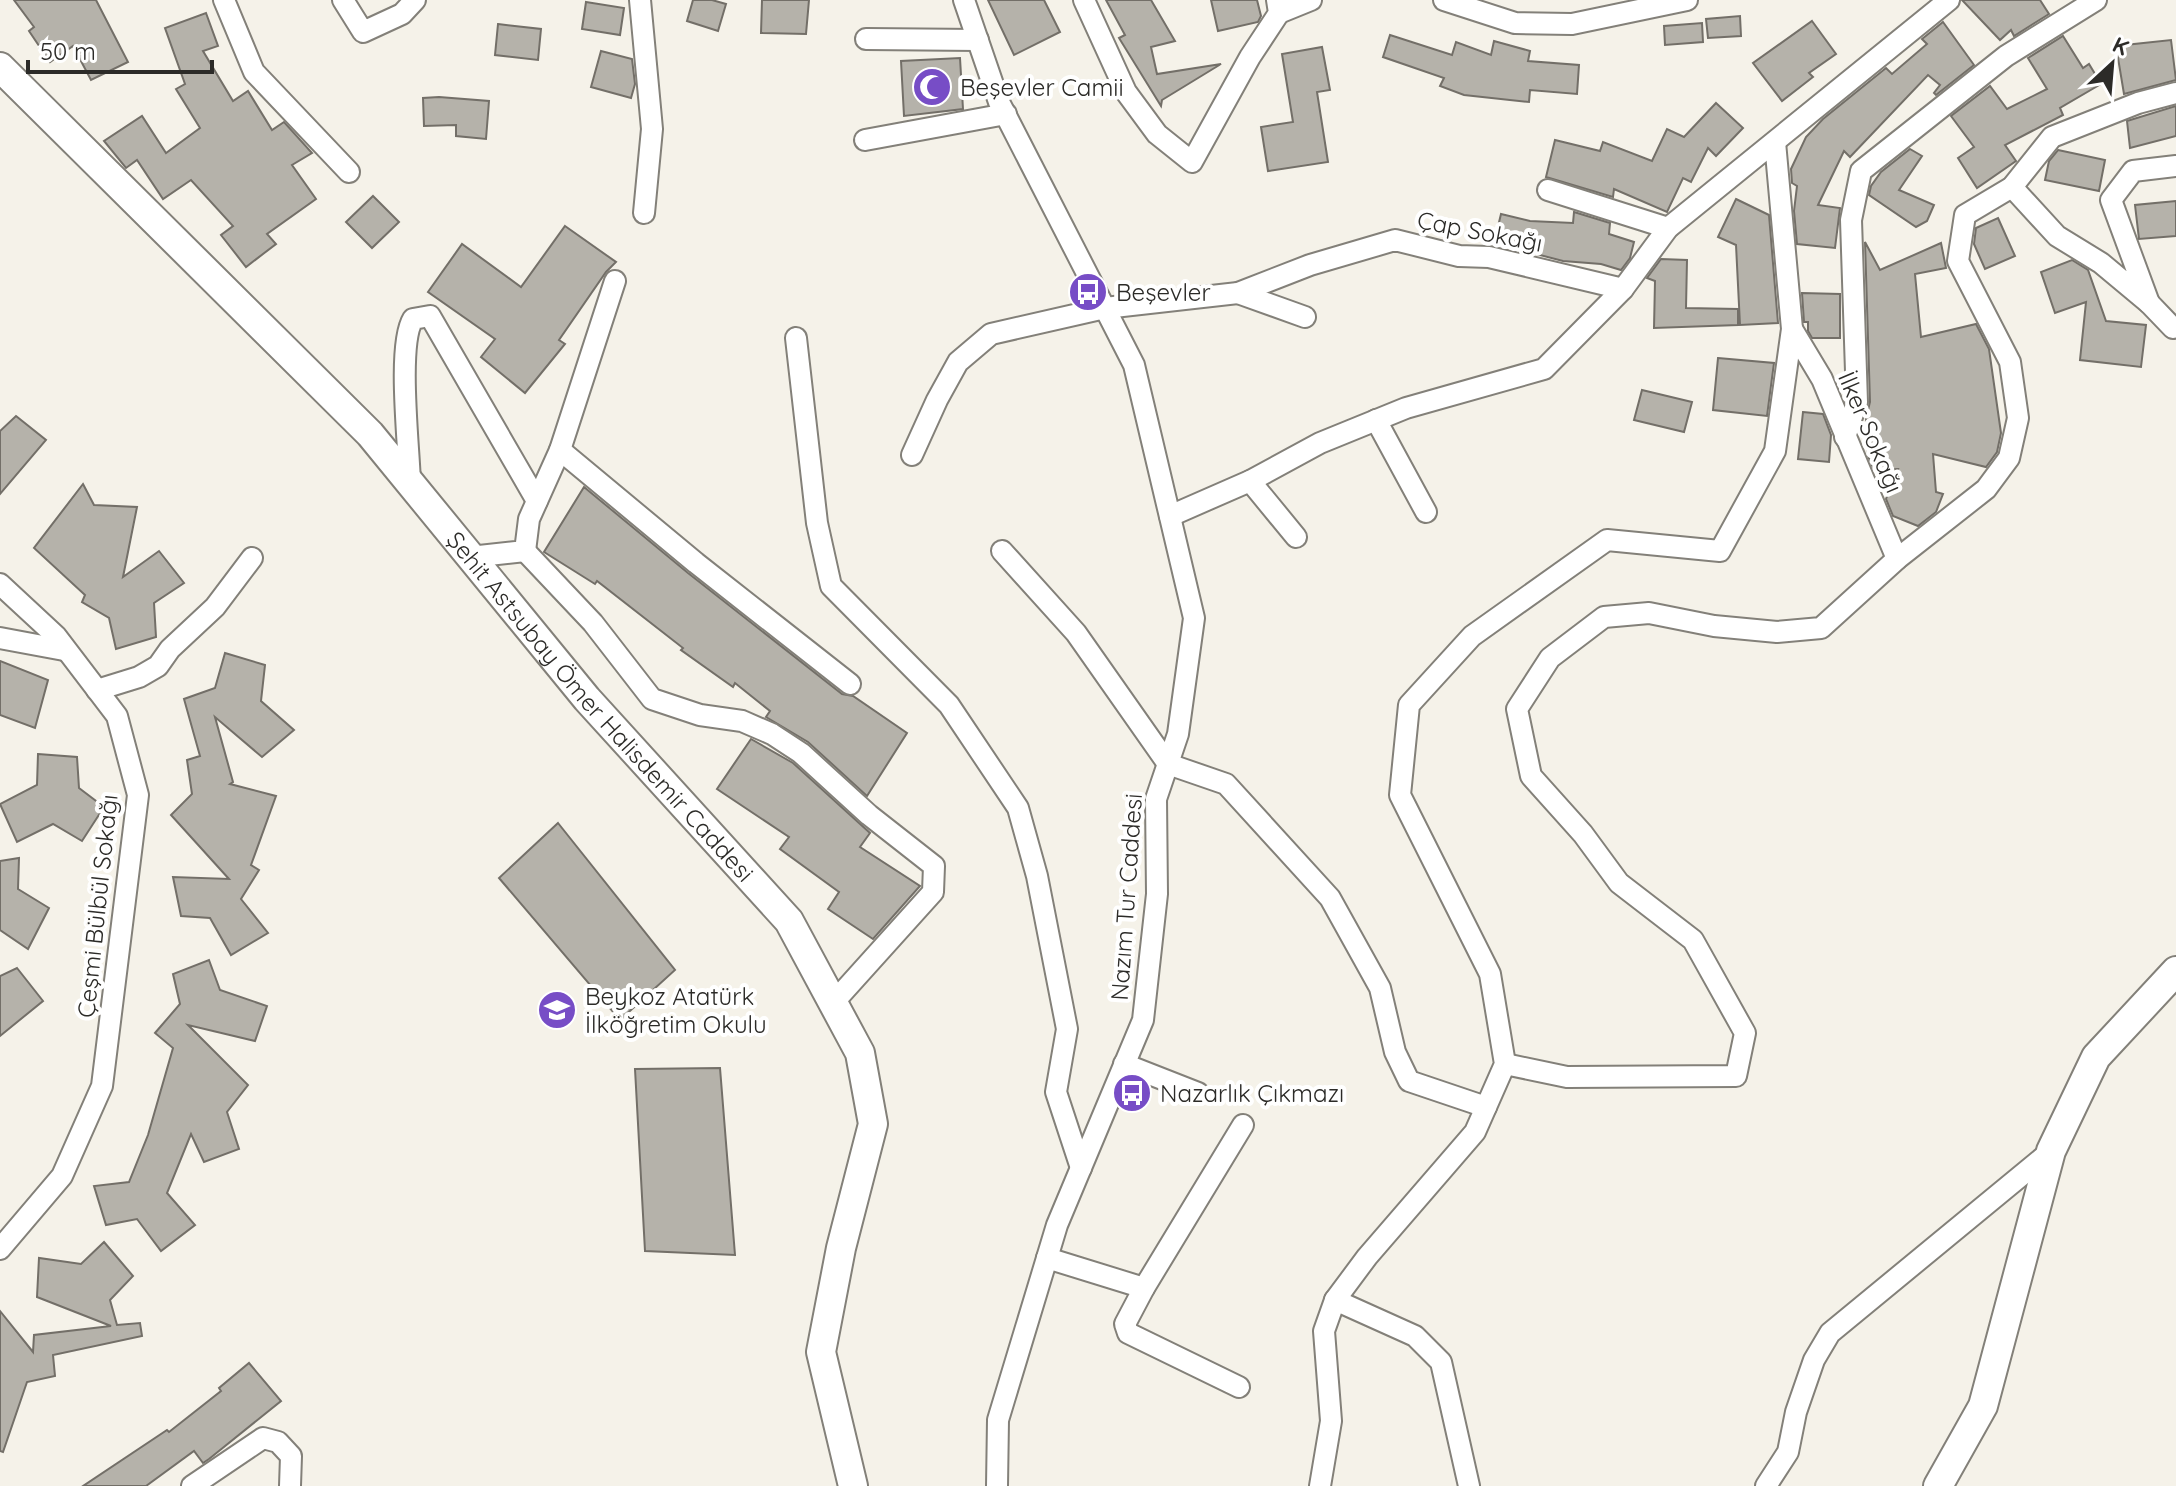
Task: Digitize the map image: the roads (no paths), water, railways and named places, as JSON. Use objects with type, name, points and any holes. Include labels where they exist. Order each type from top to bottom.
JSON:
[{"type":"street","points":[[224,0],[254,72],[349,172]]},
{"type":"street","points":[[343,0],[363,32],[402,14],[415,0]]},
{"type":"street","points":[[640,0],[652,129],[644,213]]},
{"type":"street","name":"Nazım Tur Caddesi","points":[[964,0],[1006,114],[1134,365],[1194,618],[1178,734],[1156,799],[1157,894],[1143,1020],[1057,1225],[998,1420],[997,1486]]},
{"type":"street","points":[[1084,0],[1126,92],[1157,134],[1192,162],[1278,6],[1311,0]]},
{"type":"street","points":[[1444,0],[1515,23],[1572,24],[1687,0]]},
{"type":"street","points":[[1170,516],[1250,481],[1320,443],[1406,408],[1544,369],[1623,289],[1668,228],[1949,0]]},
{"type":"street","points":[[1845,437],[1857,402],[1851,220],[1861,171],[2006,56],[2096,0]]},
{"type":"street","points":[[866,39],[978,40]]},
{"type":"street","name":"Şehit Astsubay Ömer Halisdemir Caddesi","points":[[0,67],[370,434],[587,699],[789,921],[860,1053],[873,1124],[841,1248],[821,1352],[853,1486]]},
{"type":"street","points":[[1505,1064],[1567,1077],[1736,1076],[1745,1033],[1693,940],[1619,883],[1583,834],[1531,776],[1517,709],[1550,658],[1604,617],[1649,613],[1714,626],[1777,632],[1821,628],[1897,559],[1986,489],[2009,458],[2018,418],[2010,362],[1958,261],[1965,215],[2012,187],[2052,137],[2138,103],[2176,93]]},
{"type":"street","points":[[865,140],[1006,114]]},
{"type":"street","points":[[1320,1486],[1331,1421],[1324,1331],[1335,1300],[1367,1257],[1475,1132],[1505,1064],[1490,974],[1400,795],[1409,705],[1472,636],[1607,540],[1720,551],[1775,451],[1792,329],[1775,142]]},
{"type":"street","points":[[2149,303],[2111,200],[2133,171],[2176,166]]},
{"type":"street","points":[[2012,187],[2057,236],[2101,263],[2149,303],[2173,328]]},
{"type":"street","points":[[1548,190],[1668,228]]},
{"type":"street","name":"Çap Sokağı","points":[[912,455],[958,362],[991,334],[1105,308],[1238,293],[1310,265],[1395,240],[1459,256],[1489,257],[1623,289]]},
{"type":"street","points":[[525,551],[529,519],[560,450],[615,281]]},
{"type":"street","name":"Çap Sokağı","points":[[1238,293],[1305,317]]},
{"type":"street","points":[[410,483],[407,328],[413,319],[430,316],[537,501]]},
{"type":"street","name":"İlker Sokağı","points":[[1792,329],[1822,379],[1897,559]]},
{"type":"street","points":[[796,338],[817,523],[831,586],[949,705],[1018,808],[1037,876],[1067,1029],[1056,1092],[1081,1168]]},
{"type":"street","points":[[1376,420],[1426,512]]},
{"type":"street","points":[[560,450],[696,563],[850,684]]},
{"type":"street","points":[[1250,481],[1296,537]]},
{"type":"street","points":[[470,557],[525,551]]},
{"type":"street","points":[[525,551],[593,623],[652,699],[700,715],[742,721],[772,734],[801,753],[869,815],[934,866],[933,892],[833,1003]]},
{"type":"street","points":[[1002,551],[1076,633],[1168,764],[1226,784],[1330,898],[1380,988],[1395,1052],[1409,1081],[1486,1107]]},
{"type":"street","points":[[97,690],[139,677],[158,666],[170,649],[215,607],[252,558]]},
{"type":"street","name":"Çeşmi Bülbül Sokağı","points":[[0,584],[56,636],[117,716],[138,795],[102,1086],[62,1176],[0,1249]]},
{"type":"street","points":[[0,638],[64,650]]},
{"type":"street","points":[[1938,1486],[1983,1406],[2051,1151],[2096,1057],[2176,971]]},
{"type":"street","points":[[1124,1064],[1198,1093]]},
{"type":"street","points":[[1239,1387],[1128,1333],[1125,1324],[1243,1125]]},
{"type":"street","points":[[1766,1486],[1788,1452],[1796,1412],[1814,1360],[1830,1333],[2051,1151]]},
{"type":"street","points":[[1047,1258],[1144,1288]]},
{"type":"street","points":[[1335,1300],[1415,1336],[1441,1362],[1469,1486]]},
{"type":"street","points":[[192,1486],[263,1438],[278,1442],[291,1456],[290,1486]]},
{"type":"place","name":"Beşevler Camii","points":[[932,87]]},
{"type":"place","name":"Beşevler","points":[[1088,292]]},
{"type":"place","name":"Beykoz Atatürk İlköğretim Okulu","points":[[557,1010]]},
{"type":"place","name":"Nazarlık Çıkmazı","points":[[1132,1093]]}]
